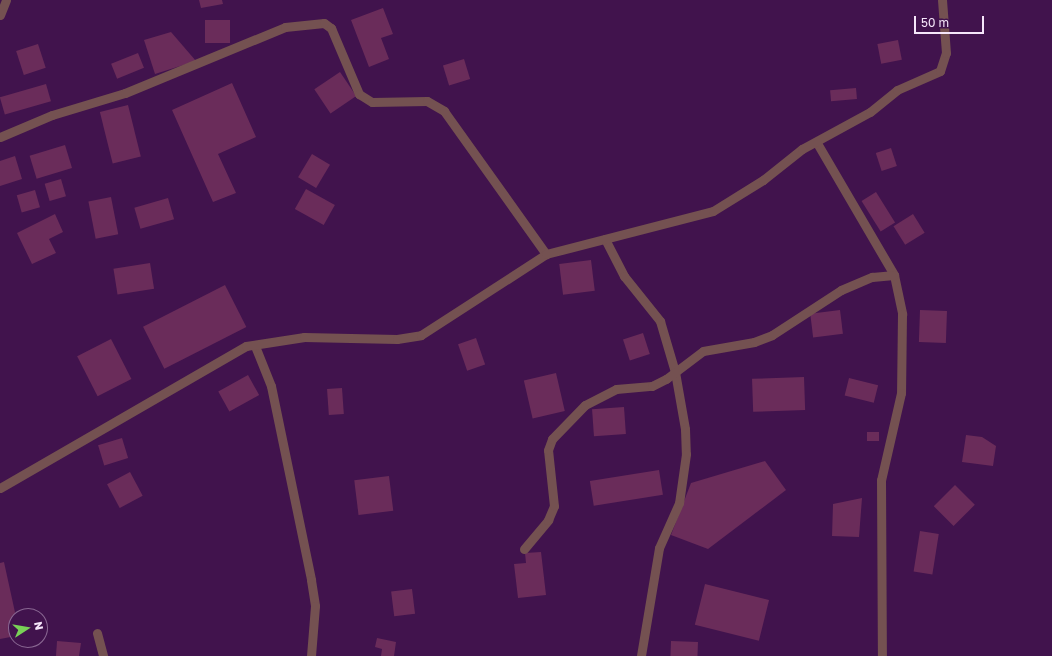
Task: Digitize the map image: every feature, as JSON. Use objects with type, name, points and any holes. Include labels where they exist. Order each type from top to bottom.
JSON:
[{"type":"street","points":[[0,15],[6,0]]},
{"type":"street","points":[[0,488],[150,404],[240,348],[304,337],[397,339],[421,335],[546,254],[713,211],[763,180],[802,149],[817,143],[870,112],[897,90],[940,71],[946,52],[942,0]]},
{"type":"street","points":[[0,137],[52,115],[126,93],[285,27],[324,23],[331,28],[359,94],[372,102],[427,102],[444,111],[546,254]]},
{"type":"street","points":[[817,143],[894,275],[902,314],[904,368],[881,480],[882,656]]},
{"type":"street","points":[[606,239],[624,276],[660,321],[675,372],[686,454],[679,503],[659,548],[640,656]]},
{"type":"street","points":[[524,549],[548,520],[554,506],[548,450],[552,439],[562,426],[602,395],[616,389],[652,386],[675,372],[703,350],[754,342],[772,335],[841,290],[872,278],[894,275]]},
{"type":"street","points":[[255,346],[271,386],[311,580],[315,606],[311,656]]},
{"type":"street","points":[[97,633],[103,656]]},
{"type":"building","points":[[199,0],[222,0],[223,4],[201,8]]},
{"type":"building","points":[[383,8],[393,34],[381,38],[389,59],[369,67],[351,20]]},
{"type":"building","points":[[205,20],[230,20],[230,43],[205,43]]},
{"type":"building","points":[[171,32],[196,61],[155,74],[144,40]]},
{"type":"building","points":[[898,40],[902,60],[881,64],[877,44]]},
{"type":"building","points":[[38,44],[46,68],[24,75],[16,51]]},
{"type":"building","points":[[138,53],[144,68],[117,79],[111,64]]},
{"type":"building","points":[[464,59],[470,79],[449,86],[443,65]]},
{"type":"building","points":[[340,72],[356,96],[331,113],[314,89]]},
{"type":"building","points":[[232,83],[256,137],[218,154],[236,193],[213,202],[172,110]]},
{"type":"building","points":[[46,84],[51,101],[5,115],[0,97]]},
{"type":"building","points":[[856,88],[857,99],[831,101],[830,90]]},
{"type":"building","points":[[128,105],[141,156],[113,163],[100,112]]},
{"type":"building","points":[[65,145],[72,168],[37,179],[30,156]]},
{"type":"building","points":[[891,148],[897,166],[882,171],[876,153]]},
{"type":"building","points":[[312,154],[330,165],[316,188],[298,177]]},
{"type":"building","points":[[15,156],[22,179],[0,186],[0,161]]},
{"type":"building","points":[[61,179],[66,196],[50,201],[45,184]]},
{"type":"building","points":[[306,189],[335,205],[324,225],[295,209]]},
{"type":"building","points":[[35,190],[40,207],[22,213],[17,195]]},
{"type":"building","points":[[876,192],[895,223],[881,232],[862,201]]},
{"type":"building","points":[[111,197],[118,234],[96,239],[88,201]]},
{"type":"building","points":[[168,198],[174,219],[140,229],[134,208]]},
{"type":"building","points":[[55,214],[63,232],[49,239],[56,253],[32,264],[17,233]]},
{"type":"building","points":[[913,214],[925,233],[905,245],[893,226]]},
{"type":"building","points":[[591,260],[595,291],[563,295],[559,264]]},
{"type":"building","points":[[150,263],[154,289],[118,294],[113,269]]},
{"type":"building","points":[[225,285],[246,327],[164,369],[143,327]]},
{"type":"building","points":[[840,310],[843,334],[813,337],[810,314]]},
{"type":"building","points":[[920,310],[947,311],[946,343],[919,342]]},
{"type":"building","points":[[643,333],[650,354],[630,360],[623,339]]},
{"type":"building","points":[[476,338],[485,364],[467,371],[458,344]]},
{"type":"building","points":[[111,339],[131,379],[98,396],[77,356]]},
{"type":"building","points":[[556,373],[565,411],[533,418],[524,380]]},
{"type":"building","points":[[248,375],[259,395],[229,412],[218,391]]},
{"type":"building","points":[[804,377],[805,410],[753,412],[752,379]]},
{"type":"building","points":[[849,378],[878,385],[874,403],[845,395]]},
{"type":"building","points":[[342,388],[344,414],[329,415],[327,389]]},
{"type":"building","points":[[624,407],[626,434],[594,436],[592,409]]},
{"type":"building","points":[[867,432],[879,432],[879,441],[867,441]]},
{"type":"building","points":[[966,435],[982,437],[996,446],[993,466],[962,462]]},
{"type":"building","points":[[122,438],[128,458],[104,465],[98,445]]},
{"type":"building","points":[[765,461],[786,490],[708,549],[671,535],[691,483]]},
{"type":"building","points":[[659,470],[663,495],[594,506],[590,481]]},
{"type":"building","points":[[130,472],[143,496],[120,508],[107,484]]},
{"type":"building","points":[[389,476],[393,511],[359,515],[354,480]]},
{"type":"building","points":[[955,485],[975,505],[954,526],[934,506]]},
{"type":"building","points":[[862,498],[859,537],[832,536],[833,504]]},
{"type":"building","points":[[920,531],[939,534],[932,574],[914,571]]},
{"type":"building","points":[[541,552],[546,595],[518,598],[514,564],[526,563],[525,553]]},
{"type":"building","points":[[4,562],[14,608],[8,608],[8,638],[0,639],[0,563]]},
{"type":"building","points":[[705,584],[769,600],[759,641],[695,625]]},
{"type":"building","points":[[412,589],[415,614],[394,616],[391,592]]},
{"type":"building","points":[[377,638],[396,642],[394,656],[381,656],[382,649],[375,647]]},
{"type":"building","points":[[57,641],[81,643],[79,656],[56,656]]},
{"type":"building","points":[[671,641],[698,642],[697,656],[670,656]]}]
